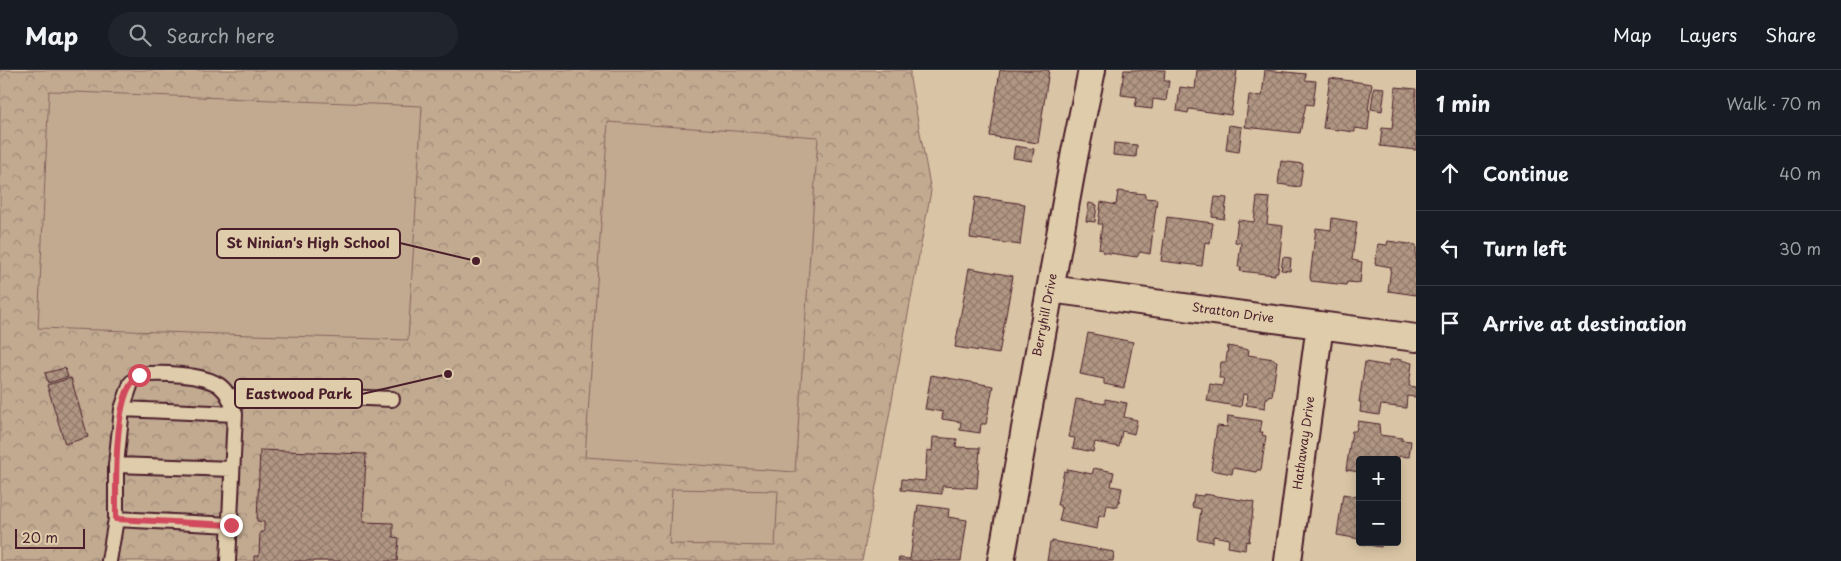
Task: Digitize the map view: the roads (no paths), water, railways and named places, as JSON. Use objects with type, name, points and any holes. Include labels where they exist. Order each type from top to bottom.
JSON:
[{"type":"street","name":"Berryhill Drive","points":[[1001,561],[1092,70]]},
{"type":"street","name":"Stratton Drive","points":[[1050,289],[1416,338]]},
{"type":"street","name":"Hathaway Drive","points":[[1288,561],[1320,325]]},
{"type":"lane","points":[[109,561],[116,519],[116,465],[122,409],[131,383],[139,375],[149,374],[167,374],[209,380],[221,387],[230,398],[235,414],[228,561]]},
{"type":"lane","points":[[230,398],[243,393],[392,399]]},
{"type":"lane","points":[[122,409],[235,414]]},
{"type":"lane","points":[[116,465],[232,469]]},
{"type":"lane","points":[[116,519],[231,525]]},
{"type":"place","name":"St Ninian's High School","points":[[476,261]]},
{"type":"place","name":"Eastwood Park","points":[[448,374]]}]
